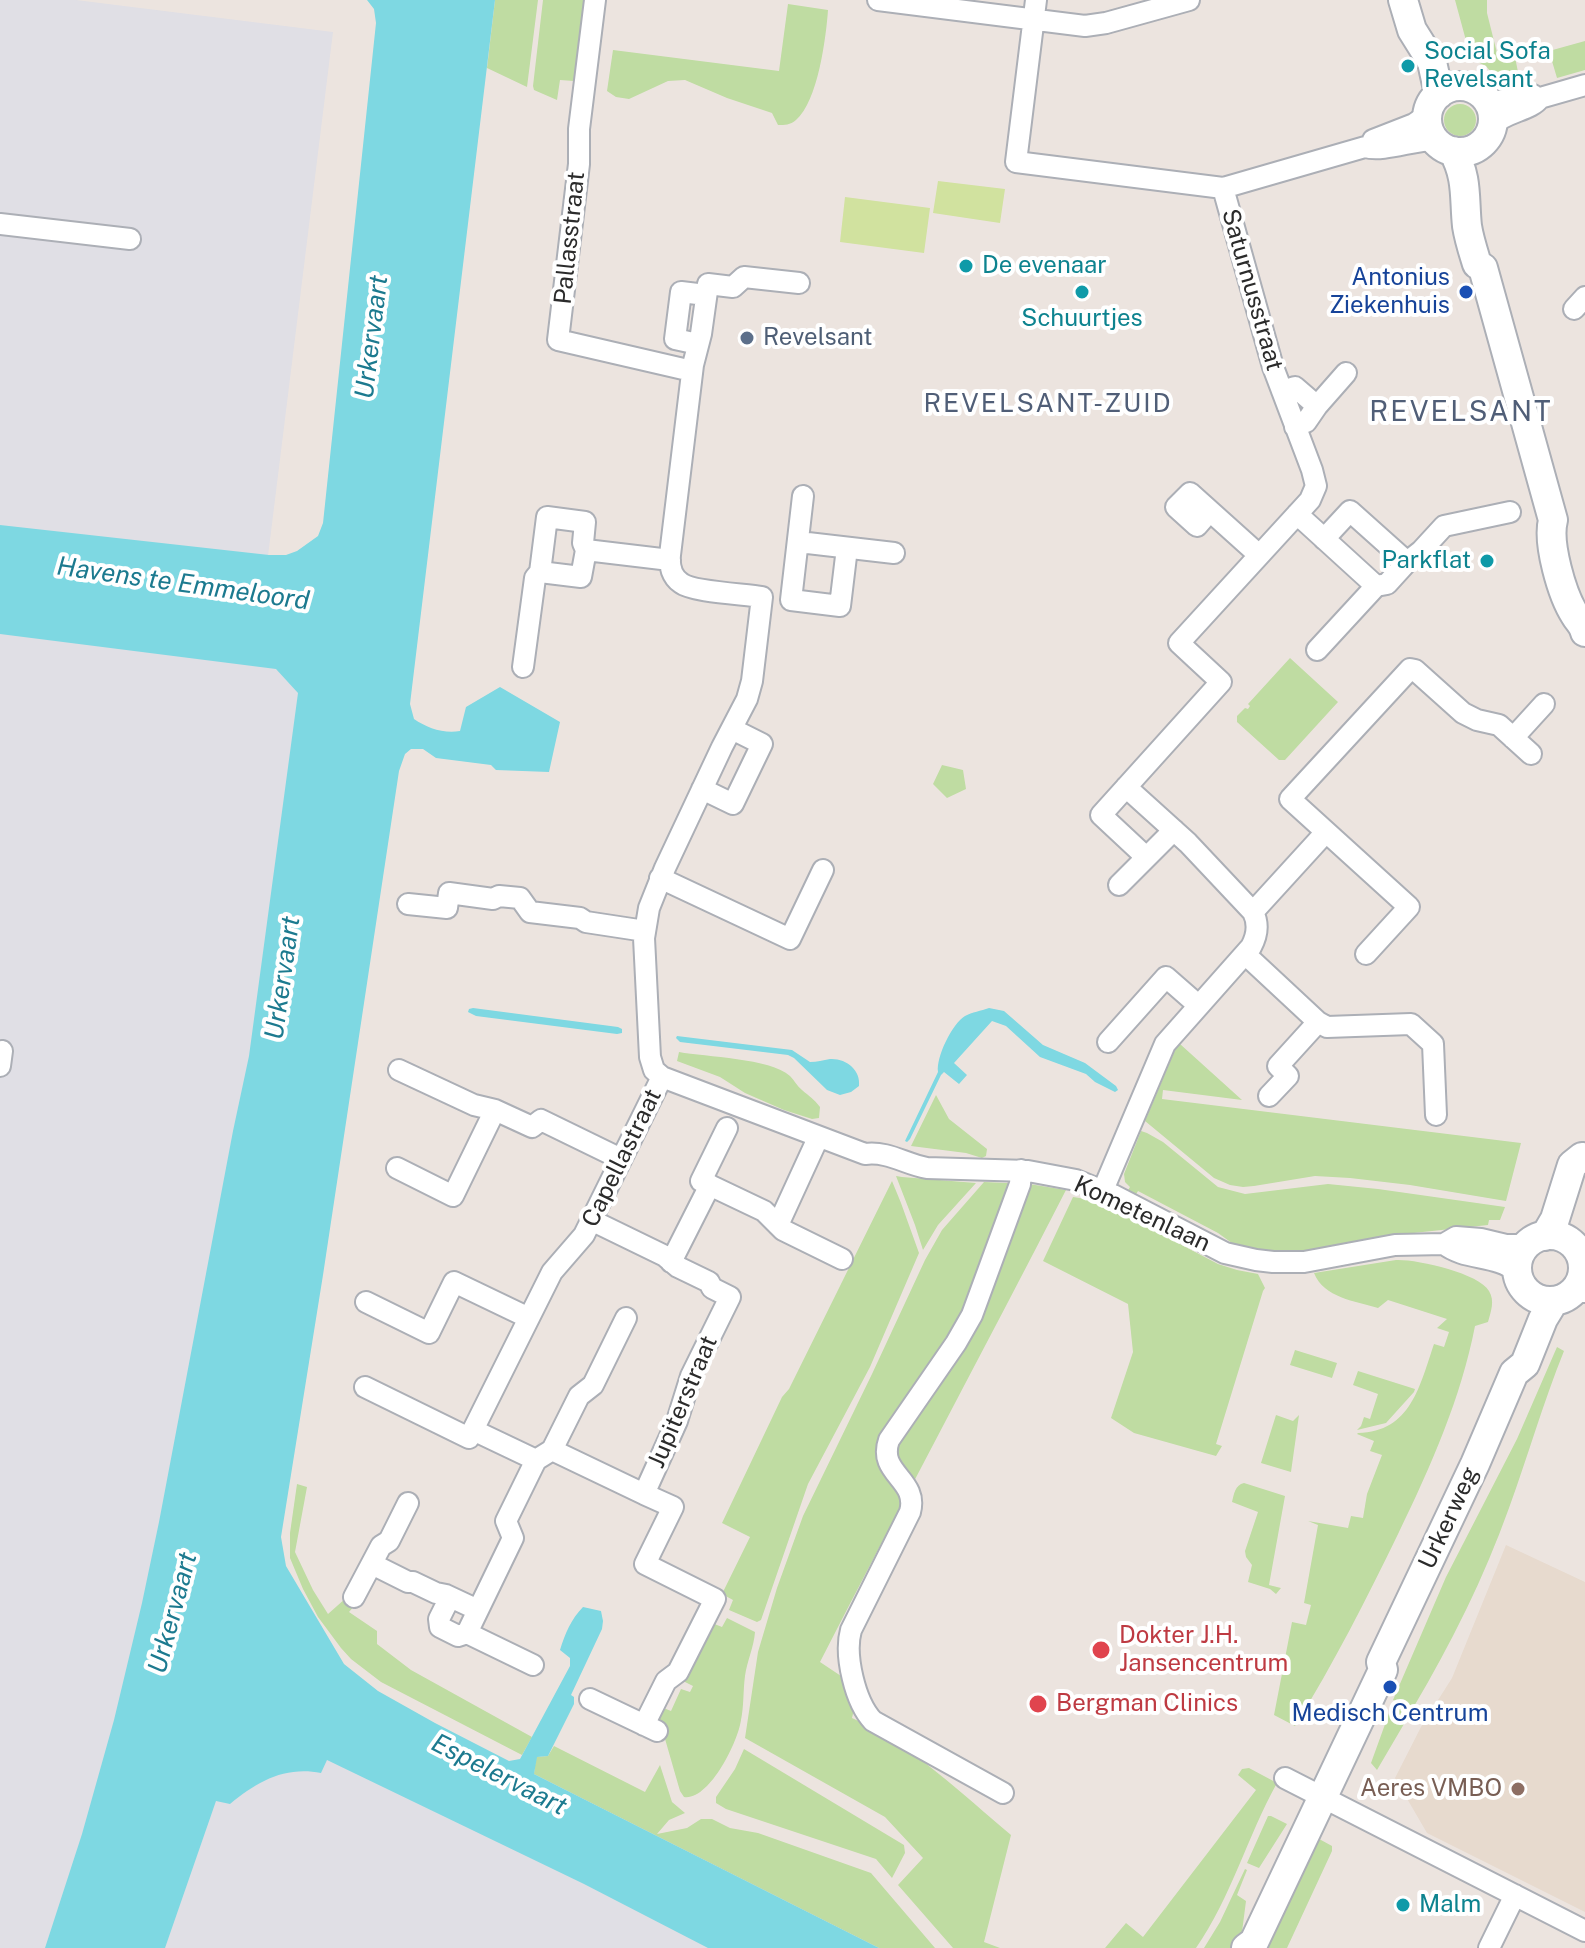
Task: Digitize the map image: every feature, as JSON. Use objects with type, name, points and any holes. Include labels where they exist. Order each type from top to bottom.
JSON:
[{"type":"main road","points":[[1403,0],[1412,30],[1432,62],[1459,120]]},
{"type":"main road","points":[[1416,0],[1447,54],[1454,74],[1468,235],[1477,264],[1483,268],[1553,520],[1553,552],[1565,594],[1576,618],[1584,620]]},
{"type":"main road","name":"Urkerweg","points":[[1246,1947],[1244,1939],[1260,1896],[1305,1789],[1374,1664],[1381,1662],[1475,1464],[1514,1373],[1525,1364],[1562,1277],[1584,1162],[1572,1165],[1555,1219],[1519,1257],[1562,1277]]},
{"type":"main road","points":[[1536,1240],[1560,1237],[1562,1277]]},
{"type":"street","name":"Pallasstraat","points":[[595,0],[558,340],[692,371]]},
{"type":"street","points":[[878,0],[1035,10],[1080,26],[1098,25],[1189,0]]},
{"type":"street","points":[[1035,10],[1016,162],[1223,188],[1365,147],[1371,140],[1414,124],[1504,115],[1536,103],[1540,98],[1585,85]]},
{"type":"street","name":"Saturnusstraat","points":[[1146,857],[1101,815],[1221,682],[1179,643],[1310,500],[1316,486],[1273,367],[1223,188]]},
{"type":"street","points":[[0,224],[130,239]]},
{"type":"street","points":[[662,1077],[654,1070],[650,1057],[645,931],[650,903],[750,691],[762,597],[685,586],[674,576],[670,567],[692,371],[698,344],[675,339],[681,292],[706,295],[708,284],[733,287],[744,277],[799,283]]},
{"type":"street","points":[[1295,427],[1306,422],[1346,373]]},
{"type":"street","name":"Saturnusstraat","points":[[1282,391],[1295,387],[1317,406]]},
{"type":"street","points":[[791,600],[803,496]]},
{"type":"street","points":[[1210,511],[1259,555]]},
{"type":"street","points":[[1324,539],[1350,511],[1407,562]]},
{"type":"street","points":[[1317,650],[1376,586],[1387,584],[1444,526],[1510,512]]},
{"type":"street","points":[[1297,514],[1376,586]]},
{"type":"street","points":[[523,667],[547,517],[585,522],[583,543],[586,550],[581,577],[540,572]]},
{"type":"street","points":[[799,542],[894,553]]},
{"type":"street","points":[[761,602],[791,600],[840,606],[847,548]]},
{"type":"street","points":[[586,550],[670,560]]},
{"type":"street","points":[[1366,954],[1409,907],[1290,799],[1408,670],[1415,670],[1465,715],[1497,724],[1531,754]]},
{"type":"street","points":[[1513,738],[1544,704]]},
{"type":"street","points":[[702,789],[733,804],[740,790],[762,744],[732,729]]},
{"type":"street","points":[[1103,1190],[1165,1044],[1253,945],[1256,934],[1253,912],[1174,830],[1126,787]]},
{"type":"street","points":[[1119,885],[1174,830]]},
{"type":"street","points":[[1253,912],[1326,832]]},
{"type":"street","points":[[660,878],[790,939],[823,870]]},
{"type":"street","points":[[408,904],[447,908],[449,893],[493,899],[499,896],[520,898],[530,912],[645,931]]},
{"type":"street","points":[[1245,954],[1327,1027],[1411,1024],[1433,1044],[1436,1115]]},
{"type":"street","points":[[1108,1042],[1166,977],[1198,1005]]},
{"type":"street","points":[[1269,1096],[1288,1076],[1278,1066],[1318,1022]]},
{"type":"street","points":[[399,1070],[474,1105],[495,1110],[532,1127],[541,1120],[621,1159]]},
{"type":"street","name":"Kometenlaan","points":[[662,1077],[865,1154],[879,1153],[927,1168],[1021,1170],[1086,1183],[1218,1249],[1256,1260],[1292,1263],[1395,1245],[1444,1244],[1456,1237],[1506,1245],[1536,1240]]},
{"type":"street","name":"Capellastraat","points":[[473,1430],[552,1272],[584,1235],[662,1077]]},
{"type":"street","points":[[397,1168],[453,1196],[464,1196],[495,1110]]},
{"type":"street","points":[[727,1128],[701,1181],[764,1211],[783,1230],[842,1259]]},
{"type":"street","points":[[778,1225],[818,1138]]},
{"type":"street","points":[[1003,1793],[873,1721],[860,1699],[848,1647],[851,1630],[912,1506],[908,1489],[889,1463],[887,1446],[972,1315],[1020,1184],[1021,1170]]},
{"type":"street","points":[[671,1262],[710,1185]]},
{"type":"street","name":"Jupiterstraat","points":[[590,1699],[650,1728],[666,1681],[678,1672],[715,1599],[645,1564],[673,1507],[644,1494],[677,1421],[691,1376],[730,1297],[665,1256],[591,1220]]},
{"type":"street","name":"Kometenlaan","points":[[1444,1244],[1453,1251],[1562,1277]]},
{"type":"street","points":[[366,1302],[429,1333],[454,1282],[529,1318]]},
{"type":"street","points":[[467,1633],[513,1538],[506,1521],[579,1396],[593,1385],[626,1318]]},
{"type":"street","points":[[365,1387],[469,1438],[473,1430],[644,1494]]},
{"type":"street","points":[[354,1597],[381,1546],[389,1541],[408,1503]]},
{"type":"street","points":[[372,1564],[478,1610]]},
{"type":"street","points":[[450,1597],[439,1619],[440,1627],[458,1636],[467,1633],[533,1665]]},
{"type":"street","points":[[1305,1789],[1585,1931]]},
{"type":"street","points":[[1489,1948],[1515,1895]]},
{"type":"shaded area","points":[[0,0],[76,0],[333,32],[268,556],[310,687],[273,974],[115,1747],[345,1744],[721,1948],[0,1948]]},
{"type":"shaded area","points":[[1506,1545],[1585,1582],[1585,1912],[1427,1833],[1395,1778],[1421,1727],[1452,1678]]},
{"type":"green space","points":[[495,0],[538,0],[527,87],[487,68]]},
{"type":"green space","points":[[543,0],[589,0],[581,60],[577,59],[574,81],[560,80],[557,100],[534,90],[533,86]]},
{"type":"green space","points":[[1455,0],[1487,0],[1487,13],[1498,57],[1514,52],[1521,87],[1503,87],[1486,66],[1471,59]]},
{"type":"green space","points":[[788,4],[828,10],[815,84],[804,111],[792,123],[778,125],[772,113],[685,80],[668,81],[629,99],[616,97],[607,91],[613,50],[779,71]]},
{"type":"green space","points":[[1585,41],[1585,70],[1557,78],[1549,51]]},
{"type":"green space","points":[[1460,104],[1471,109],[1476,120],[1471,131],[1460,136],[1449,131],[1444,120],[1449,109]]},
{"type":"green space","points":[[938,181],[1005,189],[1000,223],[933,213]]},
{"type":"green space","points":[[845,197],[930,208],[924,253],[840,242]]},
{"type":"green space","points":[[1290,658],[1338,702],[1285,760],[1279,760],[1237,722],[1237,716],[1245,708],[1248,709],[1248,704]]},
{"type":"green space","points":[[942,765],[963,770],[966,789],[947,798],[933,784]]},
{"type":"green space","points":[[1180,1044],[1242,1100],[1163,1090],[1162,1099],[1521,1143],[1506,1201],[1350,1178],[1315,1176],[1243,1187],[1214,1178],[1145,1121]]},
{"type":"green space","points":[[679,1052],[753,1062],[781,1070],[818,1104],[819,1118],[812,1119],[784,1110],[745,1093],[720,1077],[677,1061]]},
{"type":"green space","points":[[936,1095],[949,1119],[987,1149],[986,1156],[982,1158],[911,1146]]},
{"type":"green space","points":[[1141,1131],[1163,1142],[1218,1187],[1245,1194],[1328,1184],[1505,1207],[1500,1220],[1489,1220],[1488,1225],[1404,1234],[1291,1254],[1258,1251],[1236,1246],[1218,1233],[1138,1191],[1135,1196],[1127,1192],[1130,1187],[1125,1182],[1124,1174]]},
{"type":"green space","points":[[896,1176],[976,1183],[938,1225],[923,1250]]},
{"type":"green space","points":[[892,1181],[919,1253],[870,1367],[808,1484],[761,1620],[757,1622],[729,1610],[733,1600],[722,1594],[750,1537],[722,1523]]},
{"type":"green space","points":[[984,1182],[1066,1190],[820,1662],[859,1688],[852,1718],[915,1756],[1011,1835],[984,1942],[1000,1948],[953,1948],[898,1885],[923,1858],[885,1817],[745,1738],[758,1652],[803,1516],[925,1260],[942,1230]]},
{"type":"green space","points":[[1073,1197],[1098,1201],[1218,1264],[1258,1274],[1265,1288],[1216,1444],[1222,1446],[1216,1456],[1134,1433],[1111,1418],[1133,1352],[1128,1304],[1043,1261]]},
{"type":"green space","points":[[1396,1260],[1432,1265],[1473,1278],[1489,1291],[1491,1310],[1488,1322],[1475,1326],[1453,1405],[1411,1507],[1350,1630],[1295,1726],[1274,1715],[1292,1622],[1306,1625],[1311,1605],[1304,1603],[1318,1525],[1308,1521],[1348,1528],[1351,1516],[1363,1518],[1367,1494],[1382,1455],[1370,1451],[1374,1441],[1357,1434],[1376,1431],[1402,1415],[1418,1390],[1434,1344],[1444,1347],[1449,1332],[1437,1328],[1447,1319],[1388,1300],[1378,1308],[1341,1297],[1325,1288],[1314,1273]]},
{"type":"green space","points":[[1557,1347],[1564,1351],[1509,1508],[1478,1585],[1413,1708],[1393,1700],[1446,1577],[1517,1439]]},
{"type":"green space","points":[[1295,1350],[1337,1363],[1332,1378],[1290,1365]]},
{"type":"green space","points":[[1358,1371],[1415,1389],[1414,1392],[1386,1423],[1357,1430],[1364,1417],[1370,1419],[1378,1394],[1353,1385]]},
{"type":"green space","points":[[1276,1415],[1293,1421],[1299,1415],[1291,1472],[1261,1463]]},
{"type":"green space","points":[[1244,1483],[1285,1496],[1269,1585],[1281,1588],[1276,1594],[1248,1582],[1252,1565],[1245,1551],[1258,1512],[1232,1502],[1237,1488]]},
{"type":"green space","points":[[297,1484],[307,1487],[295,1552],[328,1614],[346,1598],[355,1605],[349,1612],[377,1631],[377,1644],[411,1670],[532,1737],[522,1755],[381,1682],[341,1648],[318,1617],[290,1558]]},
{"type":"green space","points":[[727,1618],[755,1632],[745,1676],[739,1730],[712,1780],[694,1796],[684,1797],[661,1725],[655,1720],[661,1707],[671,1711],[681,1689],[690,1692],[693,1686],[683,1681],[712,1623],[722,1627]]},
{"type":"green space","points":[[1392,1705],[1411,1712],[1377,1770],[1371,1763]]},
{"type":"green space","points":[[554,1746],[645,1792],[660,1765],[672,1802],[685,1813],[669,1820],[657,1834],[687,1828],[701,1819],[712,1819],[730,1828],[758,1833],[871,1873],[935,1948],[879,1948],[534,1774],[536,1757],[548,1756]]},
{"type":"green space","points":[[744,1749],[904,1845],[905,1853],[892,1878],[876,1859],[716,1803],[716,1797]]},
{"type":"green space","points":[[1249,1768],[1277,1783],[1219,1909],[1196,1948],[1105,1948],[1126,1923],[1143,1937],[1256,1790],[1238,1775],[1242,1769]]},
{"type":"green space","points":[[1268,1816],[1287,1824],[1259,1868],[1247,1863]]},
{"type":"green space","points":[[1310,1834],[1332,1846],[1332,1851],[1287,1948],[1257,1948]]},
{"type":"green space","points":[[1245,1869],[1237,1895],[1246,1901],[1242,1932],[1236,1948],[1204,1948],[1220,1922]]},
{"type":"water","points":[[367,0],[495,0],[410,704],[414,719],[436,730],[460,731],[466,707],[500,687],[560,722],[549,772],[496,770],[491,765],[436,758],[423,749],[411,749],[405,754],[399,771],[281,1537],[286,1566],[344,1664],[378,1691],[509,1761],[520,1759],[570,1666],[570,1658],[560,1650],[572,1622],[583,1607],[601,1611],[602,1629],[571,1695],[574,1704],[548,1756],[537,1757],[534,1774],[879,1948],[708,1948],[584,1884],[327,1760],[321,1773],[283,1774],[250,1789],[230,1804],[216,1801],[165,1948],[45,1948],[114,1720],[159,1522],[249,1056],[298,693],[276,669],[0,634],[0,525],[269,555],[286,555],[297,551],[318,536],[323,523],[376,23],[374,9]]},
{"type":"water","points":[[473,1008],[618,1027],[622,1033],[476,1016],[468,1012]]},
{"type":"water","points":[[989,1008],[1004,1011],[1043,1045],[1085,1063],[1118,1090],[1115,1092],[1086,1074],[1040,1057],[1006,1026],[992,1021],[954,1063],[967,1075],[959,1084],[944,1072],[941,1075],[910,1139],[905,1141],[938,1072],[942,1050],[950,1033],[965,1016]]},
{"type":"water","points":[[677,1036],[792,1050],[810,1062],[842,1061],[855,1070],[859,1086],[840,1095],[827,1090],[788,1055],[680,1042]]},
{"type":"place","name":"Social Sofa Revelsant","points":[[1408,66]]},
{"type":"place","name":"De evenaar","points":[[966,266]]},
{"type":"place","name":"Schuurtjes","points":[[1082,292]]},
{"type":"place","name":"Antonius Ziekenhuis","points":[[1466,292]]},
{"type":"place","name":"Revelsant","points":[[747,338]]},
{"type":"place","name":"Parkflat","points":[[1487,561]]},
{"type":"place","name":"Dokter J.H. Jansencentrum","points":[[1101,1650]]},
{"type":"place","name":"Medisch Centrum","points":[[1390,1687]]},
{"type":"place","name":"Bergman Clinics","points":[[1038,1704]]},
{"type":"place","name":"Aeres VMBO","points":[[1518,1789]]},
{"type":"place","name":"Malm","points":[[1403,1905]]},
{"type":"district","name":"REVELSANT-ZUID","points":[[1048,404]]},
{"type":"district","name":"REVELSANT","points":[[1461,412]]},
{"type":"water label","name":"Urkervaart","points":[[372,337]]},
{"type":"water label","name":"Havens te Emmeloord","points":[[183,584]]},
{"type":"water label","name":"Urkervaart","points":[[283,978]]},
{"type":"water label","name":"Urkervaart","points":[[173,1613]]},
{"type":"water label","name":"Espelervaart","points":[[499,1775]]}]
